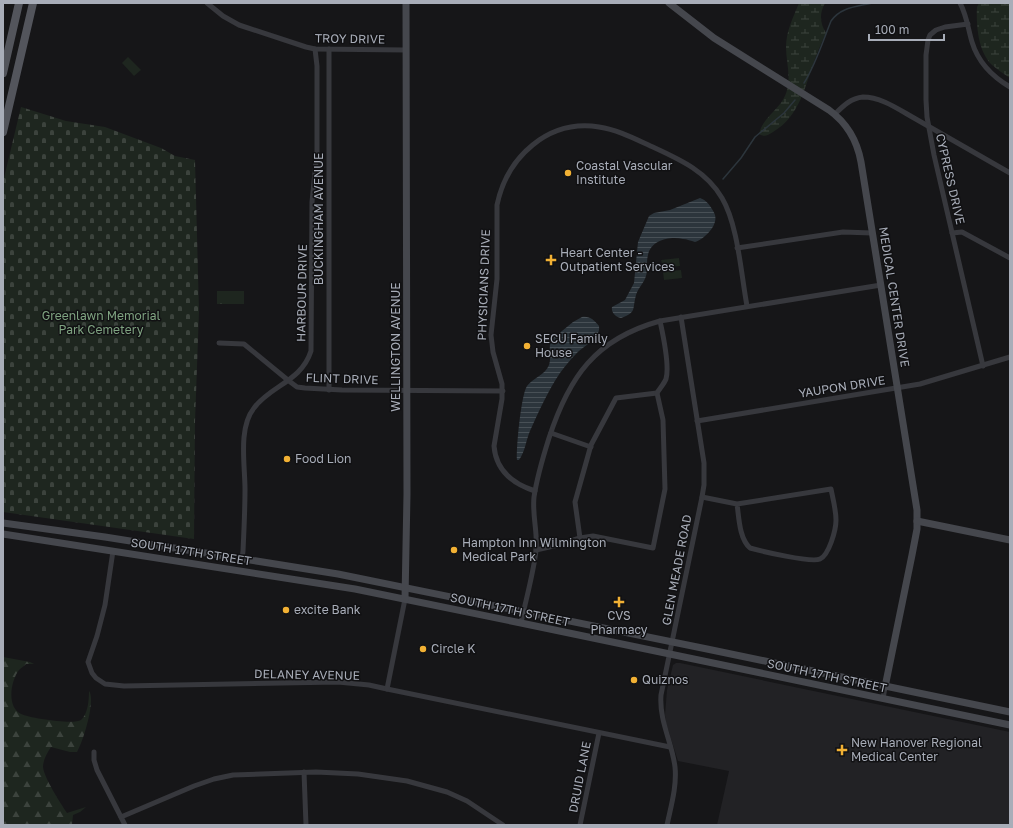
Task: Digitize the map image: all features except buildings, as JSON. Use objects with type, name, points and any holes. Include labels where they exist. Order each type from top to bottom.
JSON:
[{"type":"main road","points":[[3,73],[19,3]]},
{"type":"main road","points":[[3,132],[33,3]]},
{"type":"main road","name":"WELLINGTON AVENUE","points":[[405,599],[407,391],[406,3]]},
{"type":"main road","name":"MEDICAL CENTER DRIVE","points":[[669,3],[714,38],[835,114],[849,130],[857,147],[917,510],[917,521],[912,555],[885,687]]},
{"type":"main road","points":[[917,521],[1010,540]]},
{"type":"main road","name":"SOUTH 17TH STREET","points":[[3,523],[105,537],[338,574],[1010,712]]},
{"type":"main road","name":"SOUTH 17TH STREET","points":[[3,534],[324,584],[405,599],[1010,725]]},
{"type":"street","name":"TROY DRIVE","points":[[207,3],[223,16],[239,25],[294,44],[315,49],[406,50]]},
{"type":"street","points":[[960,3],[965,12],[972,43],[978,58],[992,74],[1010,87]]},
{"type":"street","name":"CYPRESS DRIVE","points":[[968,24],[945,27],[936,30],[930,35],[926,55],[926,100],[928,126],[983,366]]},
{"type":"street","name":"HARBOUR DRIVE","points":[[242,559],[245,489],[244,438],[246,425],[250,414],[261,400],[289,381],[306,364],[309,358],[311,346],[312,202],[317,152],[317,66],[315,49]]},
{"type":"street","name":"BUCKINGHAM AVENUE","points":[[329,49],[329,390]]},
{"type":"street","points":[[835,114],[850,101],[860,97],[871,98],[886,103],[1010,173]]},
{"type":"street","name":"PHYSICIANS DRIVE","points":[[535,491],[524,487],[511,479],[502,470],[496,458],[494,439],[501,407],[502,391],[493,352],[491,335],[497,279],[497,205],[507,174],[519,158],[537,141],[563,129],[598,126],[623,134],[680,160],[703,175],[722,198],[732,222],[746,306]]},
{"type":"street","points":[[737,248],[843,232],[872,233]]},
{"type":"street","points":[[952,233],[962,232],[1010,258]]},
{"type":"street","points":[[521,623],[536,550],[534,512],[535,491],[542,461],[563,401],[571,386],[589,361],[621,336],[636,328],[660,321],[881,285]]},
{"type":"street","name":"GLEN MEADE ROAD","points":[[667,825],[675,778],[673,758],[663,723],[660,705],[661,695],[704,485],[704,463],[680,317]]},
{"type":"street","points":[[536,550],[593,536],[653,548],[665,489],[663,420],[657,393],[667,376],[666,357],[660,321]]},
{"type":"street","name":"FLINT DRIVE","points":[[219,343],[244,344],[289,381],[297,386],[305,388],[329,390],[502,391]]},
{"type":"street","name":"YAUPON DRIVE","points":[[697,421],[934,381],[1010,357]]},
{"type":"street","points":[[580,538],[575,502],[591,446],[616,398],[657,393]]},
{"type":"street","points":[[551,433],[591,446]]},
{"type":"street","points":[[702,498],[737,504],[831,489],[836,517],[835,527],[826,553],[818,560],[805,559],[750,548],[746,545],[743,537],[737,504]]},
{"type":"street","name":"DELANEY AVENUE","points":[[113,551],[105,605],[88,662],[92,673],[96,678],[105,684],[124,686],[338,682],[358,684],[670,747]]},
{"type":"street","name":"WELLINGTON AVENUE","points":[[387,689],[405,599]]},
{"type":"street","points":[[883,699],[885,687]]},
{"type":"street","name":"DRUID LANE","points":[[580,825],[599,733]]},
{"type":"street","points":[[94,752],[94,760],[97,770],[124,825]]},
{"type":"street","points":[[120,817],[214,779],[233,776],[304,772],[358,774],[408,781],[458,796],[503,825]]},
{"type":"street","points":[[304,772],[306,825]]},
{"type":"shaded area","points":[[700,198],[708,203],[715,214],[714,223],[710,232],[695,242],[686,239],[672,238],[662,240],[653,246],[648,255],[646,276],[637,292],[632,312],[621,318],[615,315],[612,311],[612,307],[625,300],[634,283],[638,242],[649,216],[654,213],[670,210]]},
{"type":"shaded area","points":[[582,317],[594,320],[599,326],[599,331],[591,342],[574,356],[560,373],[537,416],[521,457],[517,460],[521,410],[527,386],[542,374],[549,365],[551,340],[573,322]]},
{"type":"shaded area","name":"New Hanover Regional Medical Center","points":[[676,663],[1010,732],[1010,825],[717,825],[729,771],[678,761],[666,723],[665,715],[667,690],[673,665]]},
{"type":"green space","points":[[799,3],[825,3],[821,18],[822,26],[826,33],[796,109],[790,118],[782,125],[766,136],[762,136],[759,134],[764,122],[782,102],[787,90],[789,79],[786,41],[790,25]]},
{"type":"green space","points":[[979,3],[1010,3],[1010,78],[987,60],[981,46],[977,22],[977,7]]},
{"type":"green space","points":[[128,57],[141,70],[134,76],[122,63]]},
{"type":"green space","name":"Greenlawn Memorial Park Cemetery","points":[[21,107],[66,121],[105,127],[161,148],[175,156],[195,160],[199,311],[195,422],[194,539],[3,512],[3,182]]},
{"type":"green space","points":[[679,258],[680,266],[663,268],[661,260]]},
{"type":"green space","points":[[681,270],[682,278],[664,280],[663,272]]},
{"type":"green space","points":[[217,291],[244,291],[244,304],[217,304]]},
{"type":"green space","points":[[221,293],[239,293],[239,302],[221,302]]},
{"type":"green space","points":[[3,657],[34,664],[26,664],[19,670],[12,686],[11,693],[13,706],[16,711],[26,716],[70,722],[81,720],[87,711],[89,691],[91,696],[90,712],[77,752],[70,752],[51,747],[43,764],[44,772],[49,784],[67,813],[86,807],[73,815],[72,825],[3,825]]},
{"type":"waterway","points":[[804,83],[815,61],[831,21],[835,16],[844,10],[872,3]]},
{"type":"waterway","points":[[723,179],[741,158],[755,137],[784,113],[795,100]]},
{"type":"place","name":"Coastal Vascular Institute","points":[[568,173]]},
{"type":"place","name":"Heart Center - Outpatient Services","points":[[551,260]]},
{"type":"place","name":"SECU Family House","points":[[527,346]]},
{"type":"place","name":"Food Lion","points":[[287,459]]},
{"type":"place","name":"Hampton Inn Wilmington Medical Park","points":[[454,550]]},
{"type":"place","name":"CVS Pharmacy","points":[[619,602]]},
{"type":"place","name":"excite Bank","points":[[286,610]]},
{"type":"place","name":"Circle K","points":[[423,649]]},
{"type":"place","name":"Quiznos","points":[[634,680]]},
{"type":"place","name":"New Hanover Regional Medical Center","points":[[842,750]]}]
